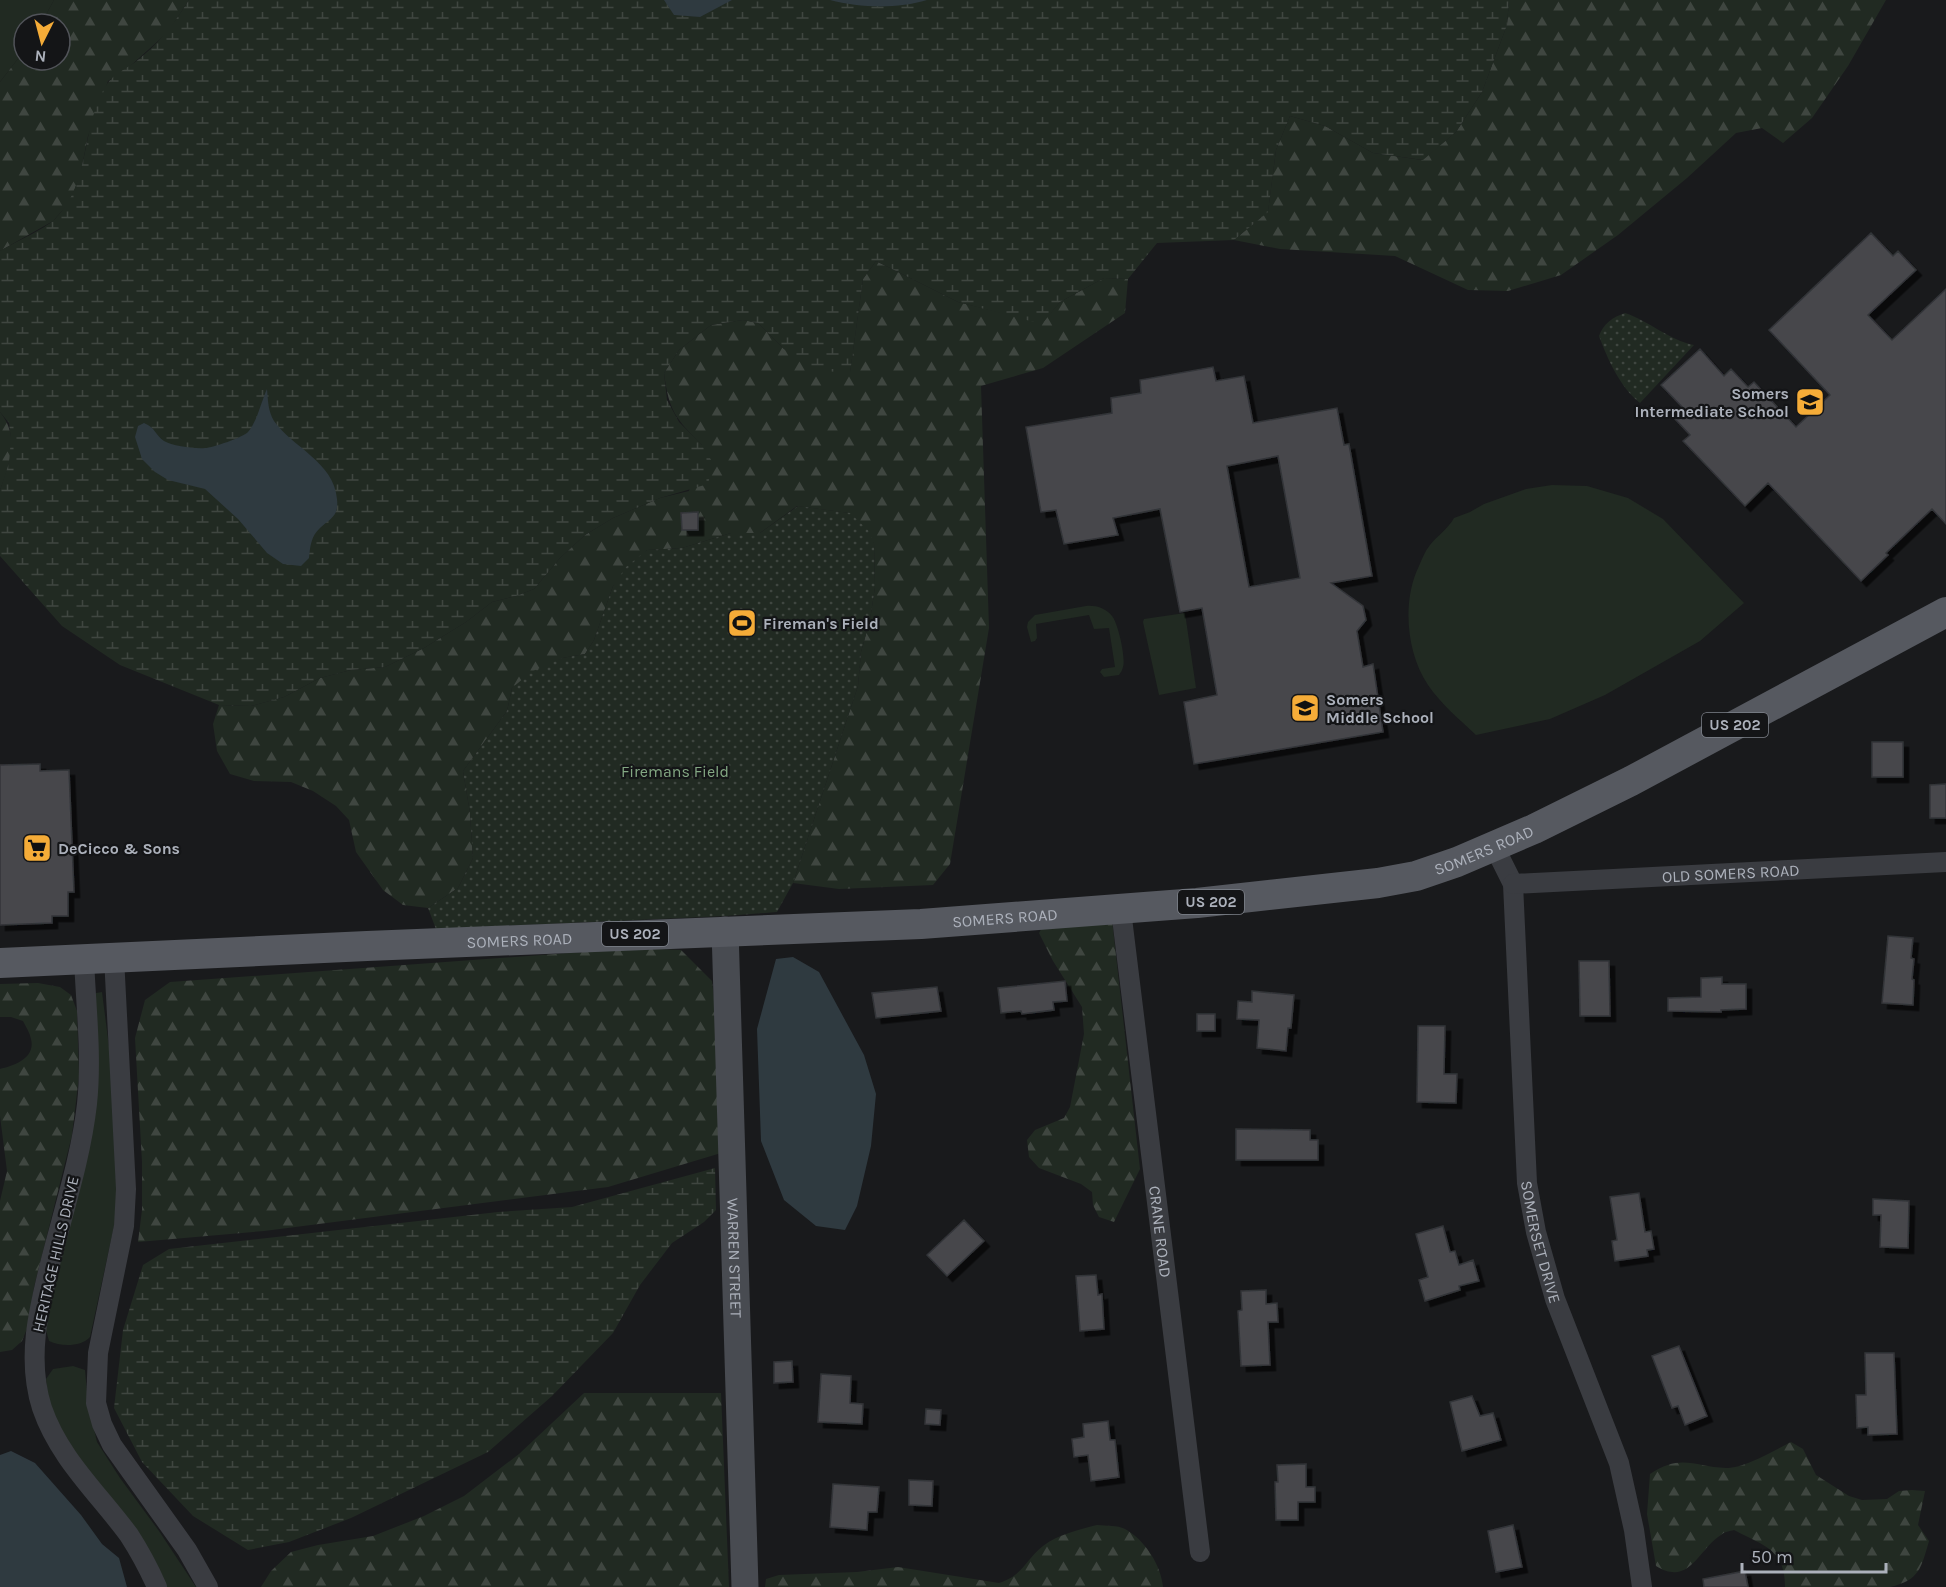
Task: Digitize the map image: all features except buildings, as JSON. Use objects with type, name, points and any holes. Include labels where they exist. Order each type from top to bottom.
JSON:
[{"type":"main road","name":"SOMERS ROAD","points":[[0,963],[725,930],[921,924],[1121,910],[1378,883],[1416,876],[1495,848],[1630,781],[1946,612]]},
{"type":"street","points":[[1495,848],[1513,884]]},
{"type":"street","name":"OLD SOMERS ROAD","points":[[1513,884],[1946,862]]},
{"type":"street","name":"SOMERSET DRIVE","points":[[1513,884],[1527,1183],[1536,1232],[1555,1299],[1619,1463],[1634,1530],[1642,1587]]},
{"type":"street","name":"CRANE ROAD","points":[[1121,910],[1200,1552]]},
{"type":"street","name":"WARREN STREET","points":[[725,930],[745,1587]]},
{"type":"street","points":[[114,957],[126,1198],[124,1226],[98,1353],[96,1402],[102,1424],[112,1445],[187,1550],[208,1587]]},
{"type":"street","name":"HERITAGE HILLS DRIVE","points":[[84,959],[88,1024],[87,1104],[80,1146],[41,1302],[34,1355],[36,1382],[42,1407],[63,1451],[86,1484],[128,1535],[157,1587]]},
{"type":"green space","points":[[0,0],[54,0],[48,12],[12,12],[12,66],[0,82]]},
{"type":"green space","points":[[54,0],[189,0],[168,32],[128,68],[108,81],[88,136],[80,176],[69,203],[53,221],[0,251],[0,82],[12,66],[12,72],[72,72],[72,12],[48,12]]},
{"type":"green space","points":[[189,0],[1509,0],[1507,25],[1482,92],[1456,132],[1423,160],[1373,153],[1325,126],[1290,116],[1276,150],[1268,212],[1234,240],[1157,243],[1128,279],[1104,278],[1060,302],[1042,324],[958,302],[876,261],[863,279],[850,373],[813,370],[784,349],[758,323],[743,320],[711,325],[679,350],[664,373],[667,400],[679,422],[702,445],[713,463],[708,484],[660,498],[613,518],[585,535],[560,558],[534,589],[492,602],[466,622],[424,648],[385,667],[351,670],[320,678],[284,697],[251,706],[219,705],[120,665],[62,626],[0,556],[0,490],[9,463],[11,439],[9,423],[0,412],[0,251],[50,223],[67,204],[81,171],[93,118],[107,84],[161,39]]},
{"type":"green space","points":[[1509,0],[1886,0],[1848,66],[1812,118],[1783,143],[1762,128],[1736,133],[1687,178],[1618,235],[1561,275],[1508,291],[1468,290],[1395,256],[1280,249],[1234,240],[1268,211],[1276,150],[1290,116],[1325,126],[1373,153],[1422,160],[1456,132],[1482,92],[1507,25]]},
{"type":"green space","points":[[876,261],[958,302],[1042,323],[1060,302],[1104,278],[1128,279],[1125,313],[1043,368],[981,386],[989,628],[950,864],[933,885],[839,889],[793,883],[858,686],[861,652],[870,620],[875,587],[874,543],[849,513],[797,506],[760,533],[731,533],[682,548],[647,550],[613,586],[594,640],[585,654],[562,658],[512,688],[507,711],[463,771],[470,813],[473,858],[458,888],[428,908],[403,905],[383,890],[356,852],[349,820],[336,806],[313,791],[291,782],[254,781],[230,774],[217,751],[213,724],[219,705],[251,706],[284,697],[320,678],[351,670],[385,667],[424,648],[466,622],[492,602],[534,589],[560,558],[585,535],[613,518],[660,498],[689,491],[702,445],[685,428],[675,413],[668,396],[664,373],[679,350],[711,325],[743,320],[758,323],[784,349],[850,372],[863,279]]},
{"type":"green space","points":[[1625,313],[1676,339],[1694,345],[1640,403],[1621,381],[1599,336],[1609,322]]},
{"type":"green space","points":[[0,412],[10,431],[11,450],[0,490]]},
{"type":"green space","points":[[1552,485],[1587,486],[1628,498],[1663,519],[1744,603],[1700,641],[1605,695],[1550,719],[1476,735],[1439,699],[1428,685],[1415,658],[1409,626],[1410,594],[1414,580],[1428,547],[1454,518],[1526,489]]},
{"type":"green space","name":"Firemans Field","points":[[798,506],[850,513],[868,530],[874,543],[875,587],[870,620],[861,652],[858,686],[793,883],[777,912],[436,929],[428,908],[458,888],[473,858],[470,813],[463,771],[507,711],[512,688],[531,672],[562,658],[585,654],[594,640],[613,586],[626,567],[647,550],[682,548],[731,533],[760,533]]},
{"type":"green space","points":[[1086,606],[1104,609],[1114,620],[1119,633],[1124,663],[1119,675],[1104,677],[1100,672],[1102,669],[1115,667],[1109,628],[1094,629],[1089,615],[1036,624],[1037,638],[1031,642],[1027,627],[1028,622],[1035,615]]},
{"type":"green space","points":[[1185,613],[1196,688],[1159,695],[1143,622],[1144,619]]},
{"type":"green space","points":[[1112,920],[1140,1169],[1114,1222],[1099,1217],[1093,1205],[1092,1192],[1081,1184],[1039,1168],[1029,1157],[1027,1140],[1035,1130],[1064,1118],[1070,1107],[1084,1034],[1082,1007],[1053,961],[1039,933],[1046,921]]},
{"type":"green space","points":[[637,948],[681,950],[712,981],[716,1015],[721,1153],[608,1187],[264,1231],[138,1242],[142,1210],[142,1162],[135,1038],[145,1000],[170,982]]},
{"type":"green space","points":[[38,983],[60,987],[71,995],[77,1011],[79,1076],[72,1135],[34,1287],[28,1326],[22,1341],[12,1350],[0,1352],[0,1201],[7,1171],[0,1116],[0,1069],[23,1060],[32,1046],[30,1034],[23,1021],[11,1017],[0,1017],[0,984]]},
{"type":"green space","points":[[102,992],[110,1054],[117,1189],[115,1222],[90,1337],[81,1343],[65,1345],[49,1341],[46,1330],[96,993]]},
{"type":"green space","points":[[715,1168],[716,1210],[704,1222],[672,1243],[640,1285],[613,1333],[552,1396],[488,1452],[351,1518],[289,1542],[248,1550],[193,1516],[142,1462],[114,1408],[123,1330],[143,1265],[169,1249],[498,1212],[572,1207]]},
{"type":"green space","points":[[73,1366],[85,1370],[88,1403],[97,1442],[196,1587],[165,1587],[66,1440],[49,1406],[46,1379],[53,1369]]},
{"type":"green space","points":[[584,1393],[721,1393],[729,1587],[261,1587],[271,1571],[291,1552],[373,1536],[424,1516],[464,1496],[519,1454]]},
{"type":"green space","points":[[1791,1442],[1803,1449],[1816,1475],[1849,1496],[1862,1500],[1887,1499],[1899,1491],[1925,1491],[1918,1525],[1929,1541],[1921,1566],[1908,1581],[1890,1587],[1785,1587],[1784,1574],[1777,1556],[1763,1545],[1734,1530],[1724,1533],[1713,1541],[1693,1564],[1685,1569],[1677,1572],[1656,1566],[1647,1514],[1650,1474],[1671,1464],[1679,1463],[1734,1467]]},
{"type":"green space","points":[[1097,1525],[1125,1529],[1139,1540],[1151,1554],[1159,1570],[1163,1587],[765,1587],[766,1579],[779,1575],[857,1572],[898,1567],[999,1583],[1014,1576],[1037,1551],[1049,1542],[1069,1533]]},
{"type":"shaded area","points":[[664,0],[732,0],[700,17],[674,15]]},
{"type":"shaded area","points":[[830,0],[927,0],[904,5],[879,6],[854,5]]},
{"type":"shaded area","points":[[267,389],[269,409],[274,421],[320,465],[334,486],[337,499],[335,513],[313,538],[309,558],[301,566],[283,564],[267,553],[238,519],[205,489],[168,480],[155,472],[142,459],[135,437],[138,426],[144,423],[164,441],[178,446],[205,448],[228,442],[245,434],[251,428]]},
{"type":"shaded area","points":[[793,957],[819,972],[864,1055],[876,1094],[871,1146],[857,1206],[845,1230],[816,1226],[784,1200],[761,1141],[757,1029],[776,959]]},
{"type":"shaded area","points":[[11,1451],[35,1463],[81,1515],[102,1544],[119,1558],[127,1587],[0,1587],[0,1455]]},
{"type":"place","name":"Somers Intermediate School","points":[[1810,402]]},
{"type":"place","name":"Fireman's Field","points":[[742,623]]},
{"type":"place","name":"Somers Middle School","points":[[1305,708]]},
{"type":"place","name":"DeCicco & Sons","points":[[37,848]]}]
